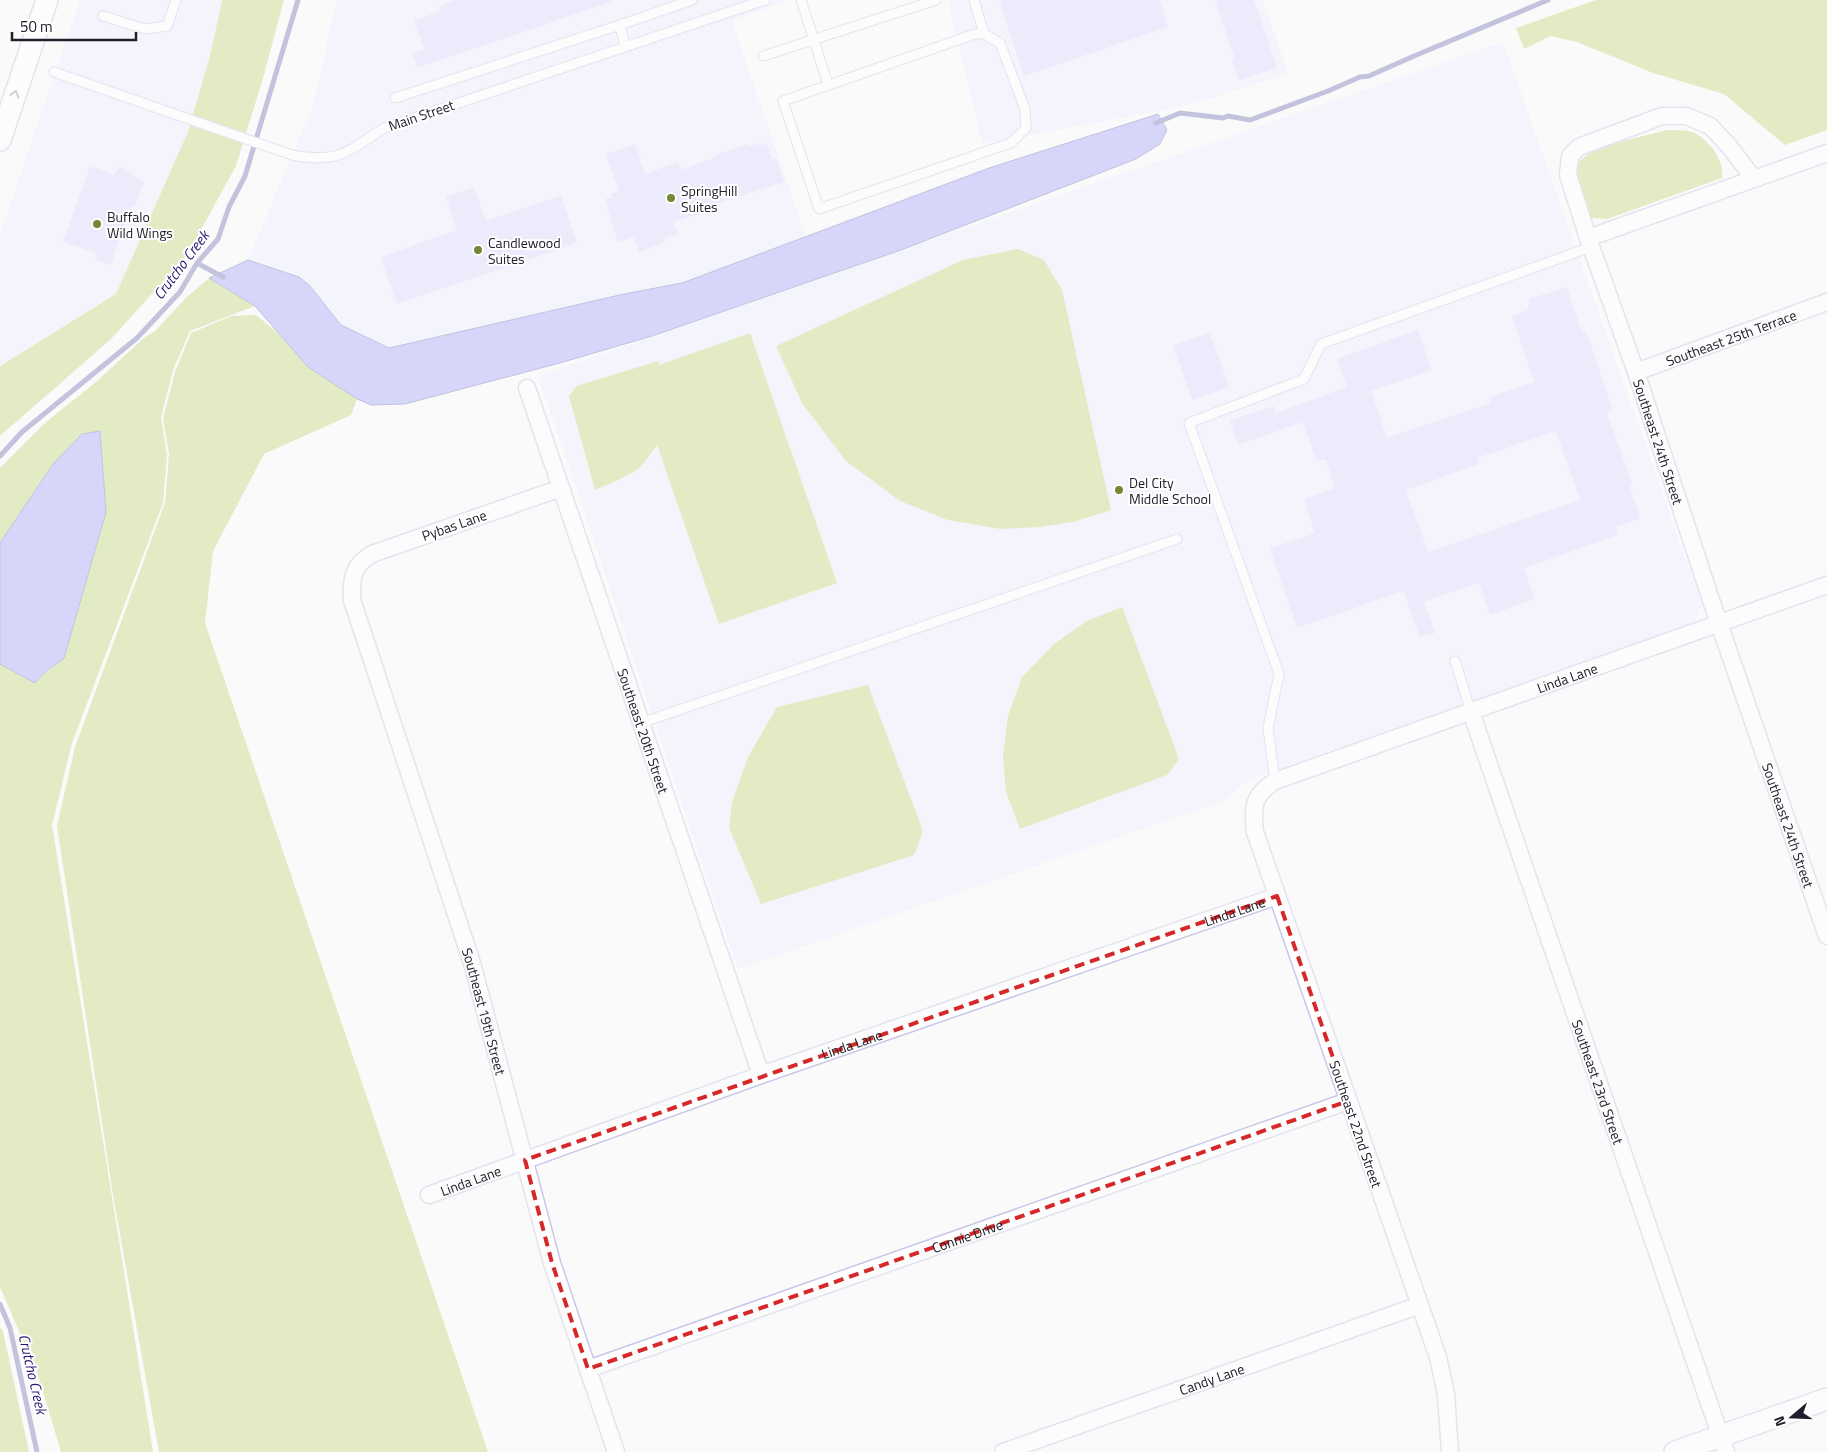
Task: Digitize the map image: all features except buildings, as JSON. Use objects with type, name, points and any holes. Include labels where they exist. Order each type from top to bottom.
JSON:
[{"type":"street","points":[[0,140],[46,0]]},
{"type":"street","name":"Southeast 24th Street","points":[[1754,179],[1729,146],[1710,126],[1686,116],[1662,116],[1579,147],[1570,156],[1568,175],[1827,936]]},
{"type":"street","points":[[1590,242],[1827,153]]},
{"type":"street","name":"Southeast 25th Terrace","points":[[1636,372],[1827,302]]},
{"type":"street","name":"Southeast 20th Street","points":[[527,388],[761,1075]]},
{"type":"street","name":"Pybas Lane","points":[[354,572],[365,558],[372,554],[561,488]]},
{"type":"street","name":"Southeast 19th Street","points":[[354,572],[351,584],[352,600],[472,963],[552,1263],[616,1452]]},
{"type":"street","name":"Linda Lane","points":[[1256,798],[1263,788],[1275,781],[1827,585]]},
{"type":"street","name":"Southeast 23rd Street","points":[[1471,712],[1723,1444]]},
{"type":"street","name":"Southeast 22nd Street","points":[[1256,798],[1253,816],[1255,832],[1438,1357],[1446,1394],[1450,1452]]},
{"type":"street","name":"Linda Lane","points":[[428,1195],[761,1075],[1276,896]]},
{"type":"street","name":"Connie Drive","points":[[588,1369],[1348,1101]]},
{"type":"street","name":"Candy Lane","points":[[1003,1452],[1420,1305]]},
{"type":"street","points":[[1675,1452],[1723,1444],[1827,1398]]},
{"type":"lane","points":[[103,16],[145,29],[166,26],[176,0]]},
{"type":"lane","points":[[395,98],[692,0]]},
{"type":"lane","name":"Main Street","points":[[54,72],[292,156],[314,159],[334,157],[350,151],[384,128],[626,46],[742,3],[764,0]]},
{"type":"lane","points":[[801,0],[828,84]]},
{"type":"lane","points":[[763,56],[936,0]]},
{"type":"lane","points":[[974,0],[984,34]]},
{"type":"lane","points":[[620,25],[626,46]]},
{"type":"lane","points":[[975,34],[984,34],[1000,43],[1026,109],[1026,128],[1011,143],[819,209],[783,101],[828,84],[975,34]]},
{"type":"lane","points":[[1275,781],[1268,728],[1279,674],[1189,423],[1304,379],[1322,344],[1590,242]]},
{"type":"lane","points":[[641,723],[1177,539]]},
{"type":"lane","points":[[1455,661],[1471,712]]},
{"type":"highlighted area","points":[[1277,896],[1348,1101],[588,1369],[552,1263],[525,1160]]},
{"type":"shaded area","points":[[80,0],[222,0],[211,52],[188,132],[116,294],[0,366],[0,234]]},
{"type":"shaded area","points":[[337,0],[789,0],[732,21],[806,236],[682,283],[624,294],[389,348],[341,325],[310,286],[299,277],[248,260],[313,105]]},
{"type":"shaded area","points":[[948,0],[1263,0],[1288,73],[1190,105],[982,144]]},
{"type":"shaded area","name":"Del City Middle School","points":[[1503,42],[1702,605],[1694,623],[1250,779],[1223,801],[738,969],[538,376]]},
{"type":"shaded area","points":[[1158,114],[1167,130],[1160,144],[1136,159],[901,250],[652,336],[560,363],[405,404],[371,405],[357,399],[308,367],[255,306],[209,278],[248,260],[299,277],[310,286],[341,325],[389,348],[624,294],[682,283],[989,168]]},
{"type":"shaded area","points":[[100,431],[106,512],[64,658],[35,683],[0,664],[0,543],[53,464],[82,434]]},
{"type":"green space","points":[[222,0],[284,0],[236,166],[187,255],[111,339],[0,436],[0,366],[116,294],[188,132],[211,52]]},
{"type":"green space","points":[[1596,0],[1827,0],[1827,130],[1785,145],[1724,94],[1653,73],[1577,42],[1550,36],[1524,49],[1516,28]]},
{"type":"green space","points":[[1667,130],[1683,130],[1703,138],[1719,159],[1722,178],[1607,219],[1590,218],[1577,180],[1577,168],[1580,161],[1598,149],[1609,145]]},
{"type":"green space","points":[[1018,249],[1044,260],[1062,290],[1111,510],[1073,522],[1039,527],[1001,529],[948,520],[900,501],[846,461],[802,403],[776,346],[963,260]]},
{"type":"green space","points":[[209,278],[255,306],[190,331],[173,370],[161,417],[167,455],[163,503],[72,743],[52,825],[153,1452],[61,1452],[38,1375],[0,1287],[0,664],[35,683],[40,676],[50,670],[82,434],[53,464],[0,543],[0,468],[45,423],[96,382],[145,337],[154,332],[187,297]]},
{"type":"green space","points":[[256,315],[283,337],[308,367],[357,399],[351,415],[264,454],[213,551],[205,623],[488,1452],[159,1452],[113,1195],[57,826],[75,747],[165,503],[169,454],[163,419],[175,372],[191,333],[232,316]]},
{"type":"green space","points":[[750,333],[837,583],[719,624],[657,445],[639,469],[595,490],[569,396],[577,386],[658,361],[659,365]]},
{"type":"green space","points":[[1122,607],[1179,759],[1167,775],[1020,829],[1006,792],[1003,758],[1008,716],[1022,677],[1054,644],[1087,621]]},
{"type":"green space","points":[[868,685],[923,831],[914,855],[761,904],[729,828],[732,802],[748,757],[777,707]]},
{"type":"green space","points":[[0,1327],[3,1331],[29,1452],[0,1452]]},
{"type":"waterway","name":"Crutcho Creek","points":[[0,456],[22,432],[137,338],[180,292],[197,263],[218,239],[229,207],[245,176],[298,0]]},
{"type":"waterway","points":[[1156,123],[1180,113],[1223,118],[1228,116],[1250,120],[1360,77],[1369,76],[1548,0]]},
{"type":"waterway","points":[[197,263],[223,277]]},
{"type":"waterway","name":"Crutcho Creek","points":[[0,1304],[10,1328],[37,1452]]},
{"type":"place","name":"SpringHill Suites","points":[[671,198]]},
{"type":"place","name":"Buffalo Wild Wings","points":[[97,224]]},
{"type":"place","name":"Candlewood Suites","points":[[478,250]]},
{"type":"place","name":"Del City Middle School","points":[[1119,490]]}]
